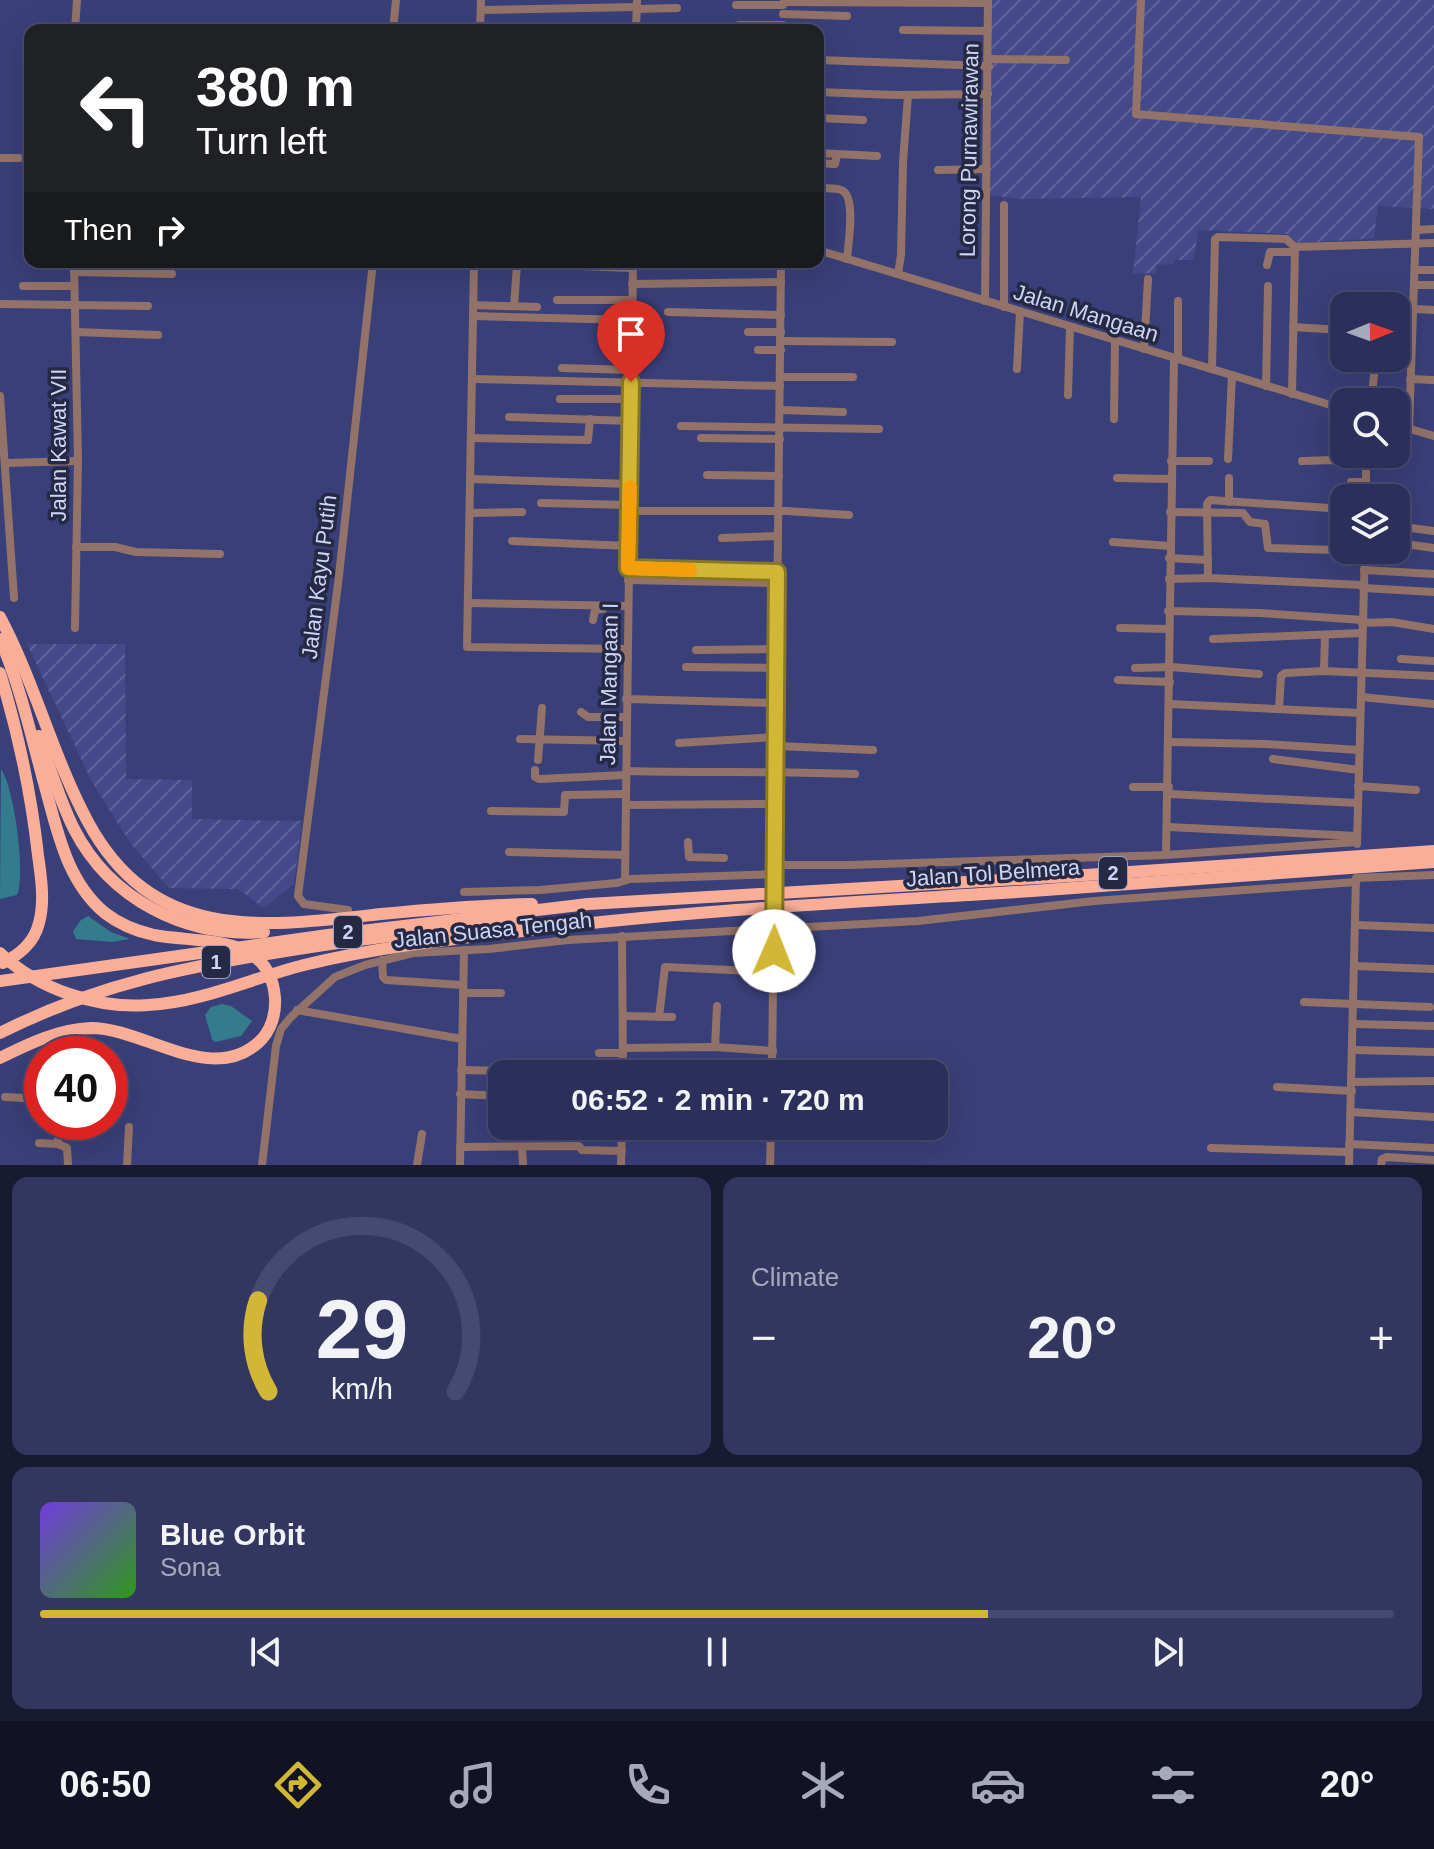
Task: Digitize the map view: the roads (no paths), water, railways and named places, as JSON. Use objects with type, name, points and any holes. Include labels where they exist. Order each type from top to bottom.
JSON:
[{"type":"highway","points":[[0,617],[95,835],[128,877],[158,899],[198,916],[250,924],[491,905],[611,902]]},
{"type":"highway","points":[[0,637],[74,830],[104,872],[141,903],[187,924],[242,933],[432,910]]},
{"type":"highway","points":[[0,637],[19,692],[63,849],[80,885],[105,912],[125,926],[154,935],[210,940],[241,948],[263,965],[271,981],[275,1009],[270,1026],[258,1043],[228,1057],[200,1057],[132,1035],[100,1029],[74,1030],[0,1058]]},
{"type":"highway","points":[[0,673],[27,778],[42,904],[36,931],[26,947],[0,964]]},
{"type":"highway","name":"Jalan Tol Belmera","points":[[611,902],[1071,876],[1434,851]]},
{"type":"highway","name":"Jalan Tol Belmera","points":[[603,921],[1434,862]]},
{"type":"highway","name":"2","points":[[0,981],[384,927],[611,902]]},
{"type":"highway","points":[[0,953],[27,974],[53,987],[96,1001],[136,1005],[194,998],[299,966],[352,954],[603,921]]},
{"type":"highway","name":"2","points":[[443,930],[603,921]]},
{"type":"highway","name":"1","points":[[0,1033],[91,994],[153,975],[306,948],[443,930]]},
{"type":"street","points":[[75,24],[77,0]]},
{"type":"street","points":[[394,24],[396,0]]},
{"type":"street","points":[[1141,0],[1136,114],[1419,137],[1410,388]]},
{"type":"street","points":[[736,5],[988,1]]},
{"type":"street","name":"Lorong Purnawirawan","points":[[985,301],[988,1]]},
{"type":"street","points":[[481,5],[677,8]]},
{"type":"street","points":[[784,5],[847,16]]},
{"type":"street","points":[[903,30],[988,31]]},
{"type":"street","points":[[824,60],[1066,60]]},
{"type":"street","points":[[824,92],[988,94]]},
{"type":"street","points":[[898,274],[908,95]]},
{"type":"street","points":[[824,118],[863,120]]},
{"type":"street","points":[[824,154],[877,156]]},
{"type":"street","points":[[824,163],[835,164],[837,155]]},
{"type":"street","points":[[0,158],[19,158]]},
{"type":"street","points":[[938,170],[986,169]]},
{"type":"street","points":[[824,188],[840,189],[847,195],[851,212],[847,259]]},
{"type":"street","points":[[1004,205],[1004,307]]},
{"type":"street","points":[[1416,230],[1434,229]]},
{"type":"street","points":[[1212,369],[1214,241],[1218,237],[1286,239],[1295,249],[1292,394]]},
{"type":"street","points":[[1267,265],[1270,252],[1434,243]]},
{"type":"street","name":"Jalan Mangaan","points":[[824,252],[1330,405]]},
{"type":"street","name":"Jalan Kawat VII","points":[[74,268],[78,461],[75,628]]},
{"type":"street","points":[[88,268],[172,274]]},
{"type":"street","name":"Jalan Kayu Putih","points":[[348,910],[304,904],[298,896],[339,576],[372,268]]},
{"type":"street","points":[[474,268],[467,647],[627,649]]},
{"type":"street","points":[[517,268],[518,317]]},
{"type":"street","name":"Jalan Mangaan I","points":[[625,879],[633,268]]},
{"type":"street","points":[[773,1060],[781,268]]},
{"type":"street","points":[[1415,270],[1434,270]]},
{"type":"street","points":[[1144,349],[1148,279]]},
{"type":"street","points":[[632,284],[781,282]]},
{"type":"street","points":[[1415,285],[1434,285]]},
{"type":"street","points":[[23,286],[74,286]]},
{"type":"street","points":[[1266,386],[1268,286]]},
{"type":"street","points":[[557,300],[632,300]]},
{"type":"street","points":[[1166,855],[1171,667],[1168,611],[1170,479],[1178,301]]},
{"type":"street","points":[[0,304],[148,306]]},
{"type":"street","points":[[473,305],[537,307]]},
{"type":"street","points":[[1414,309],[1434,310]]},
{"type":"street","points":[[1017,369],[1020,311]]},
{"type":"street","points":[[668,312],[781,315]]},
{"type":"street","points":[[473,316],[632,320]]},
{"type":"street","points":[[1068,395],[1070,327]]},
{"type":"street","points":[[1293,327],[1330,329]]},
{"type":"street","points":[[76,332],[158,335]]},
{"type":"street","points":[[748,332],[781,341],[892,342]]},
{"type":"street","points":[[1114,419],[1115,340]]},
{"type":"street","points":[[758,350],[781,341]]},
{"type":"street","points":[[562,368],[631,370]]},
{"type":"street","points":[[1228,459],[1232,375]]},
{"type":"street","points":[[472,379],[780,382],[853,377]]},
{"type":"street","points":[[1410,379],[1434,380]]},
{"type":"street","points":[[0,396],[14,598]]},
{"type":"street","points":[[560,399],[631,399]]},
{"type":"street","points":[[780,410],[843,412]]},
{"type":"street","points":[[509,417],[631,421]]},
{"type":"street","points":[[471,438],[588,440],[590,419]]},
{"type":"street","points":[[681,426],[879,429]]},
{"type":"street","points":[[737,427],[737,438]]},
{"type":"street","points":[[1410,429],[1434,436]]},
{"type":"street","points":[[701,438],[780,439]]},
{"type":"street","points":[[1302,461],[1330,460]]},
{"type":"street","points":[[6,463],[78,461]]},
{"type":"street","points":[[1171,461],[1209,461]]},
{"type":"street","points":[[1351,482],[1366,482],[1366,468]]},
{"type":"street","points":[[707,475],[779,476]]},
{"type":"street","points":[[1117,478],[1170,479]]},
{"type":"street","points":[[1229,478],[1231,502],[1250,522],[1265,524],[1268,548],[1330,549]]},
{"type":"street","points":[[471,479],[630,484]]},
{"type":"street","points":[[1208,578],[1207,504],[1210,500],[1330,508]]},
{"type":"street","points":[[541,503],[849,515]]},
{"type":"street","points":[[470,513],[522,512]]},
{"type":"street","points":[[1170,512],[1243,513]]},
{"type":"street","points":[[1410,528],[1434,531]]},
{"type":"street","points":[[0,534],[10,535]]},
{"type":"street","points":[[722,538],[778,536]]},
{"type":"street","points":[[512,541],[629,546]]},
{"type":"street","points":[[1113,542],[1170,546]]},
{"type":"street","points":[[1410,545],[1434,548]]},
{"type":"street","points":[[76,547],[220,554]]},
{"type":"street","points":[[1169,558],[1208,560]]},
{"type":"street","points":[[1357,841],[1364,564]]},
{"type":"street","points":[[628,568],[777,572]]},
{"type":"street","points":[[1364,570],[1434,574]]},
{"type":"street","points":[[1169,579],[1208,578],[1434,592]]},
{"type":"street","points":[[628,580],[777,583]]},
{"type":"street","points":[[468,603],[628,608]]},
{"type":"street","points":[[593,620],[593,612],[597,610],[628,608]]},
{"type":"street","points":[[1168,611],[1260,613],[1392,622],[1434,629]]},
{"type":"street","points":[[1120,628],[1169,629]]},
{"type":"street","points":[[1213,639],[1362,633]]},
{"type":"street","points":[[1324,671],[1325,635]]},
{"type":"street","points":[[696,650],[776,649]]},
{"type":"street","points":[[1401,659],[1434,661]]},
{"type":"street","points":[[686,667],[776,668]]},
{"type":"street","points":[[1135,668],[1171,667],[1259,674]]},
{"type":"street","points":[[1279,709],[1282,674],[1324,671],[1434,676]]},
{"type":"street","points":[[1118,680],[1170,682]]},
{"type":"street","points":[[1361,697],[1434,704]]},
{"type":"street","points":[[626,699],[776,703]]},
{"type":"street","points":[[1170,704],[1360,713]]},
{"type":"street","points":[[538,760],[542,708]]},
{"type":"street","points":[[581,712],[588,717],[626,717]]},
{"type":"street","points":[[520,739],[626,741]]},
{"type":"street","points":[[679,743],[776,742],[873,750]]},
{"type":"street","points":[[1170,742],[1359,750]]},
{"type":"street","points":[[1273,759],[1359,770]]},
{"type":"street","points":[[535,770],[535,777],[539,779],[627,773],[775,771],[855,774]]},
{"type":"street","points":[[1358,786],[1416,790]]},
{"type":"street","points":[[1133,787],[1358,803]]},
{"type":"street","points":[[491,811],[564,812],[566,795],[626,794]]},
{"type":"street","points":[[627,805],[776,804]]},
{"type":"street","points":[[1168,827],[1357,841]]},
{"type":"street","points":[[464,892],[540,890],[617,883],[625,879],[724,877],[850,865],[1166,855],[1357,841]]},
{"type":"street","points":[[688,842],[689,857],[725,855],[724,877]]},
{"type":"street","points":[[509,852],[625,855]]},
{"type":"street","name":"Jalan Suasa Tengah","points":[[262,1165],[278,1038],[297,1010],[335,977],[382,960],[413,953],[622,936],[918,921],[1091,901],[1434,875]]},
{"type":"street","points":[[1349,1165],[1356,880]]},
{"type":"street","points":[[1357,925],[1434,928]]},
{"type":"street","points":[[622,936],[623,1060]]},
{"type":"street","points":[[460,1165],[464,950]]},
{"type":"street","points":[[382,960],[386,980],[501,993]]},
{"type":"street","points":[[1355,966],[1434,969]]},
{"type":"street","points":[[659,1017],[665,967],[773,972]]},
{"type":"street","points":[[1304,1002],[1430,1007]]},
{"type":"street","points":[[715,1047],[717,1006]]},
{"type":"street","points":[[297,1010],[462,1039]]},
{"type":"street","points":[[623,1016],[672,1017]]},
{"type":"street","points":[[1354,1024],[1434,1026]]},
{"type":"street","points":[[599,1053],[715,1047],[773,1051]]},
{"type":"street","points":[[1354,1050],[1434,1052]]},
{"type":"street","points":[[461,1070],[488,1071]]},
{"type":"street","points":[[1277,1087],[1434,1081]]},
{"type":"street","points":[[460,1094],[488,1095]]},
{"type":"street","points":[[5,1097],[24,1098]]},
{"type":"street","points":[[1351,1112],[1434,1117]]},
{"type":"street","points":[[127,1165],[129,1127]]},
{"type":"street","points":[[417,1165],[422,1134]]},
{"type":"street","points":[[621,1165],[622,1140]]},
{"type":"street","points":[[770,1165],[771,1140]]},
{"type":"street","points":[[39,1143],[67,1148],[68,1165]]},
{"type":"street","points":[[460,1147],[579,1146],[582,1150],[622,1151]]},
{"type":"street","points":[[522,1147],[523,1165]]},
{"type":"street","points":[[1211,1148],[1434,1148]]},
{"type":"street","points":[[1381,1165],[1382,1159],[1387,1157],[1434,1160]]}]
